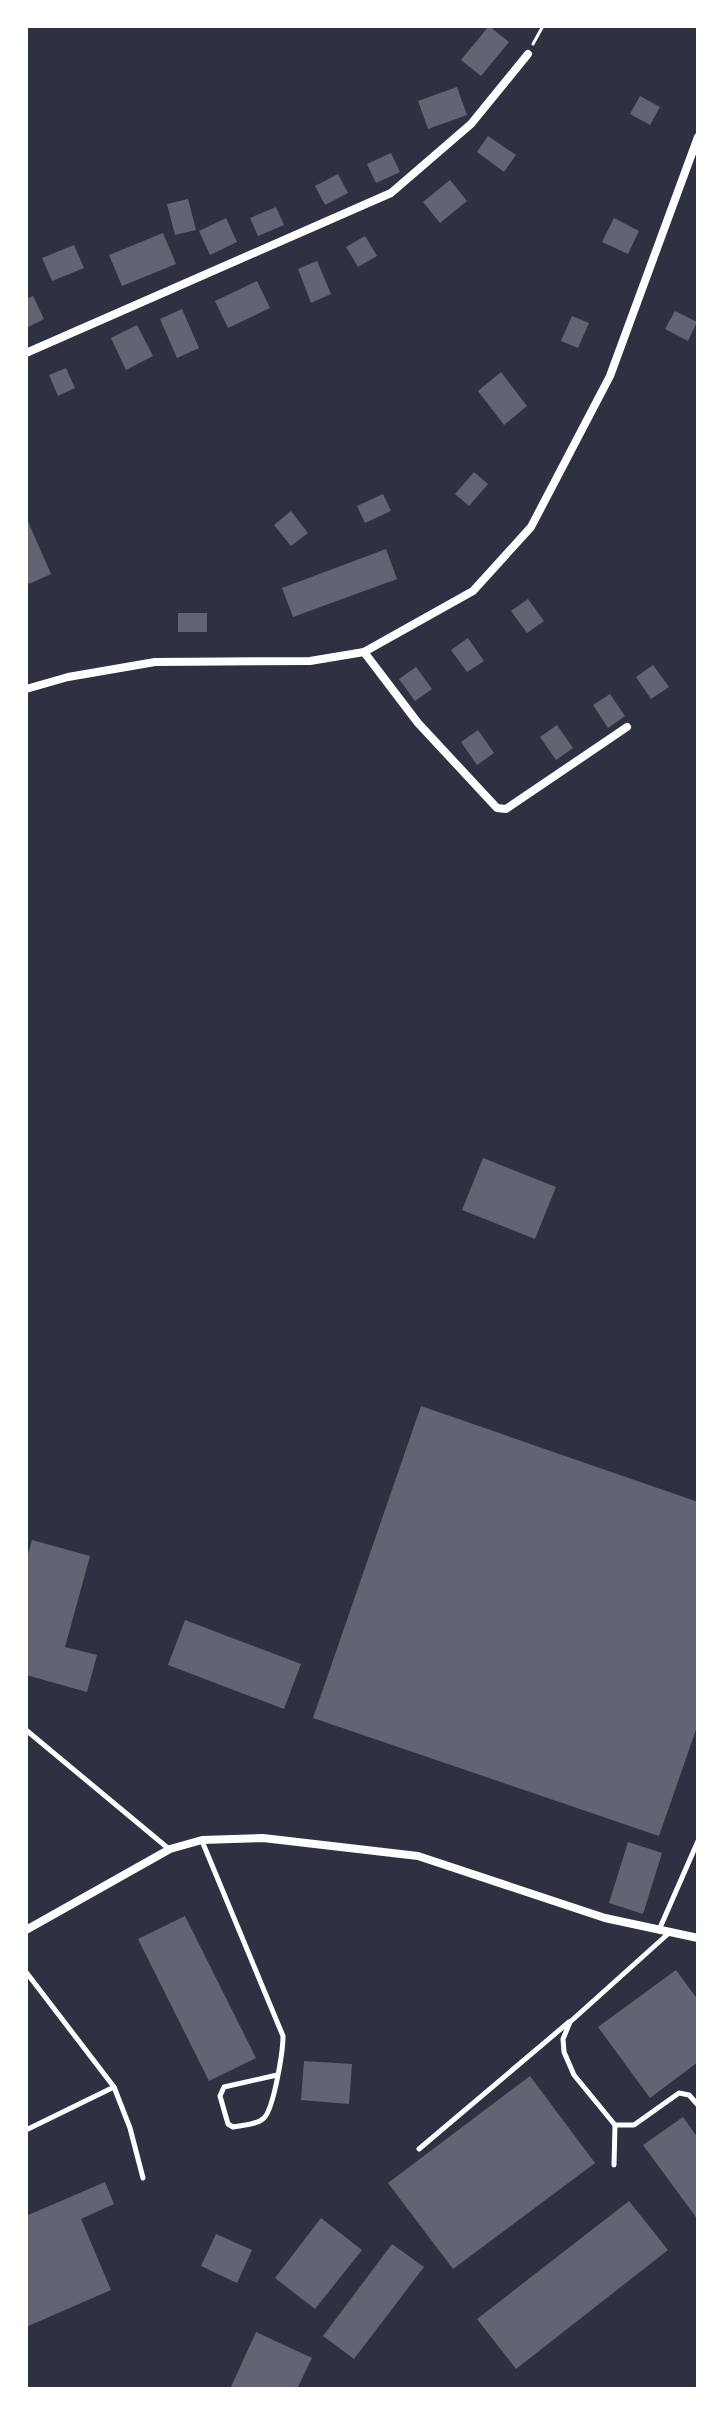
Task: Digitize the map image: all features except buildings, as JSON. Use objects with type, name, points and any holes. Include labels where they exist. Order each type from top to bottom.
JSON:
[{"type":"street","points":[[26,353],[391,193],[471,124],[528,54]]},
{"type":"street","points":[[26,689],[68,677],[155,662],[310,661],[364,652],[473,591],[531,527],[610,376],[698,137]]},
{"type":"street","points":[[364,652],[418,723],[497,808],[506,809],[627,727]]},
{"type":"street","points":[[26,1930],[170,1849],[202,1840],[263,1838],[418,1856],[605,1918],[698,1938]]},
{"type":"lane","points":[[26,1730],[170,1849]]},
{"type":"lane","points":[[202,1840],[283,2036],[283,2051],[277,2075],[263,2118],[233,2127],[228,2124],[220,2096],[224,2087],[277,2075]]},
{"type":"lane","points":[[659,1931],[698,1841]]},
{"type":"lane","points":[[419,2149],[570,2022],[669,1933]]},
{"type":"lane","points":[[26,1972],[114,2087],[130,2128],[143,2178]]},
{"type":"lane","points":[[570,2022],[563,2039],[564,2052],[574,2075],[615,2125],[614,2165]]},
{"type":"lane","points":[[26,2130],[114,2087]]},
{"type":"lane","points":[[615,2125],[634,2125],[679,2093],[689,2095],[698,2105]]},
{"type":"path","points":[[528,54],[543,26]]}]
